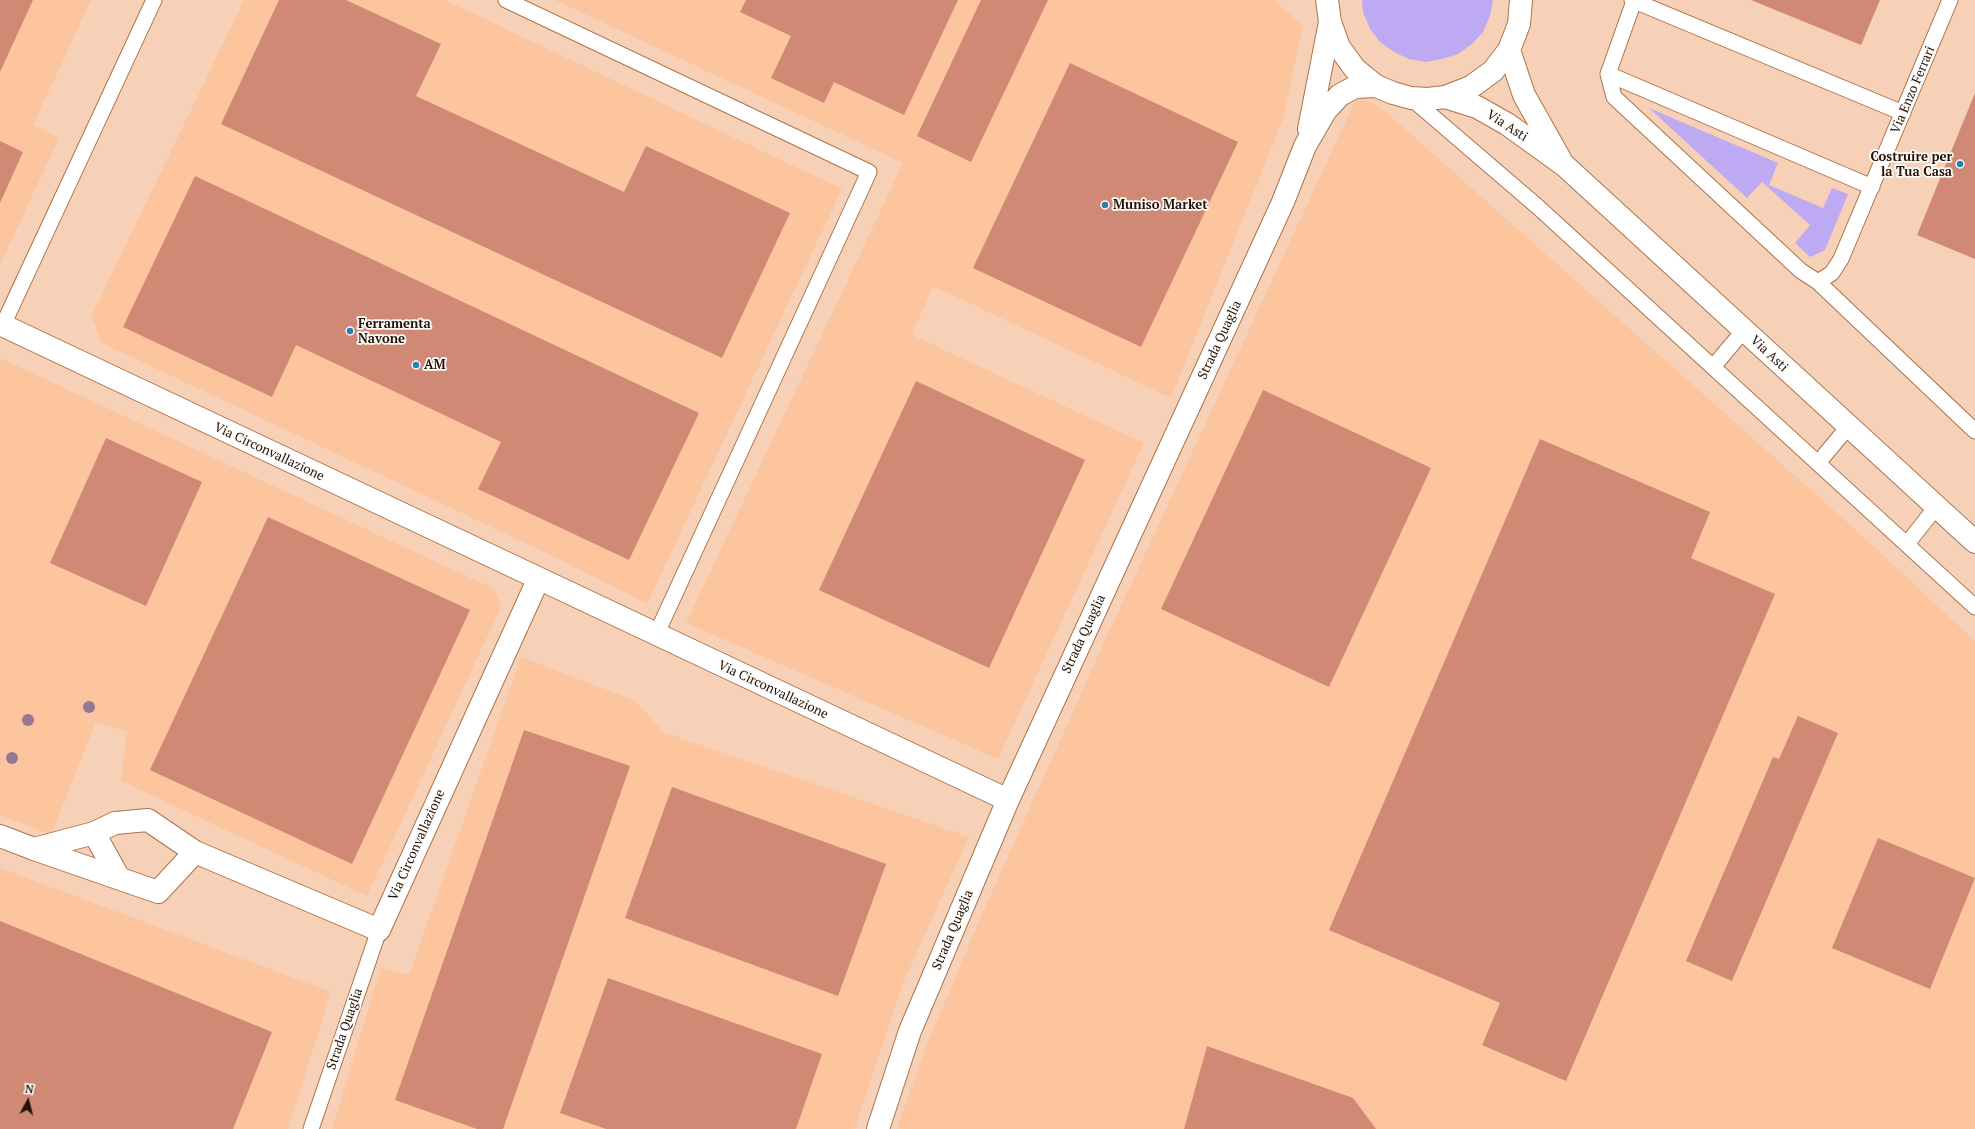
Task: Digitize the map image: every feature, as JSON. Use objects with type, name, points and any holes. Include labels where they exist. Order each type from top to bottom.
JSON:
[{"type":"street","points":[[1328,0],[1330,22],[1339,47],[1355,69],[1376,86],[1393,93],[1412,98],[1428,99],[1445,97],[1471,87],[1493,71],[1509,50],[1520,24],[1521,0]]},
{"type":"street","name":"Strada Quaglia","points":[[1305,146],[1330,22]]},
{"type":"street","name":"Via Asti","points":[[1509,50],[1524,96],[1564,165]]},
{"type":"street","name":"Strada Quaglia","points":[[878,1129],[910,1031],[1008,800],[1283,202],[1305,146],[1326,110],[1340,95],[1355,87],[1376,86]]},
{"type":"street","name":"Via Asti","points":[[1445,97],[1477,107],[1507,124],[1564,165],[1975,542]]},
{"type":"street","name":"Via Circonvallazione","points":[[1,324],[538,580],[1008,800]]},
{"type":"street","name":"Via Circonvallazione","points":[[379,930],[538,580]]},
{"type":"street","points":[[34,849],[94,833],[115,823],[148,820],[195,852],[379,930]]},
{"type":"street","points":[[94,833],[119,878]]},
{"type":"street","points":[[0,836],[158,892],[195,852]]},
{"type":"lane","points":[[1,324],[154,0]]},
{"type":"lane","points":[[506,0],[869,172],[656,635]]},
{"type":"lane","points":[[1903,113],[1633,0],[1608,74],[1614,97],[1801,271],[1818,282],[1975,431]]},
{"type":"lane","name":"Via Enzo Ferrari","points":[[1818,282],[1832,273],[1841,259],[1950,0]]},
{"type":"lane","points":[[1608,74],[1872,187]]},
{"type":"lane","points":[[1412,98],[1538,207],[1975,606]]},
{"type":"lane","points":[[1713,367],[1744,330]]},
{"type":"lane","points":[[1818,463],[1848,427]]},
{"type":"lane","points":[[1907,544],[1936,507]]},
{"type":"lane","name":"Strada Quaglia","points":[[311,1129],[379,930]]},
{"type":"shaded area","points":[[0,0],[91,0],[33,125],[59,138],[0,265]]},
{"type":"shaded area","points":[[244,0],[445,0],[842,189],[647,604],[559,559],[102,343],[91,317]]},
{"type":"shaded area","points":[[555,0],[1274,0],[1303,26],[1283,119],[1171,398],[933,286],[912,335],[1144,443],[998,759],[686,623],[903,163]]},
{"type":"shaded area","points":[[1362,0],[1493,0],[1490,16],[1483,32],[1472,44],[1458,54],[1426,62],[1409,59],[1394,52],[1380,42],[1370,29],[1363,12]]},
{"type":"shaded area","points":[[1357,97],[1379,106],[1857,531],[1975,641],[1975,1129],[897,1129],[925,1049],[983,912],[1106,638]]},
{"type":"shaded area","points":[[1649,108],[1778,163],[1769,185],[1823,208],[1832,188],[1848,194],[1825,250],[1810,257],[1795,243],[1810,225],[1762,182],[1747,198]]},
{"type":"shaded area","points":[[0,358],[494,589],[501,607],[367,896],[121,781],[127,732],[96,722],[51,835],[0,815]]},
{"type":"shaded area","points":[[521,657],[636,701],[663,732],[969,837],[903,983],[855,1129],[332,1129],[381,967],[409,975]]},
{"type":"shaded area","points":[[0,868],[331,992],[288,1129],[0,1129]]},
{"type":"building","points":[[0,0],[33,0],[0,72]]},
{"type":"building","points":[[279,0],[346,0],[441,44],[416,96],[624,192],[646,146],[790,213],[722,358],[221,124]]},
{"type":"building","points":[[746,0],[958,0],[904,115],[834,82],[824,103],[771,78],[791,36],[740,12]]},
{"type":"building","points":[[981,0],[1048,0],[971,162],[917,136]]},
{"type":"building","points":[[1751,0],[1880,0],[1861,45]]},
{"type":"building","name":"Muniso Market","points":[[1070,63],[1238,142],[1141,347],[973,268]]},
{"type":"building","name":"Costruire per la Tua Casa","points":[[1975,93],[1975,259],[1917,235]]},
{"type":"building","points":[[0,141],[23,152],[0,203]]},
{"type":"building","points":[[195,176],[699,413],[629,560],[478,489],[501,442],[296,345],[272,397],[123,327]]},
{"type":"building","points":[[916,381],[1085,460],[989,668],[819,590]]},
{"type":"building","points":[[1263,390],[1431,468],[1329,687],[1161,609]]},
{"type":"building","points":[[106,438],[202,482],[146,606],[50,563]]},
{"type":"building","points":[[1540,439],[1710,512],[1691,558],[1775,594],[1566,1081],[1482,1045],[1500,1003],[1329,930]]},
{"type":"building","points":[[268,517],[470,610],[352,864],[150,770]]},
{"type":"building","points":[[1798,716],[1838,733],[1732,981],[1686,961],[1773,757],[1779,759]]},
{"type":"building","points":[[524,730],[630,766],[503,1129],[477,1129],[395,1100]]},
{"type":"building","points":[[672,787],[886,864],[838,996],[625,918]]},
{"type":"building","points":[[1878,838],[1975,878],[1930,989],[1832,948]]},
{"type":"building","points":[[0,921],[272,1032],[233,1129],[0,1129]]},
{"type":"building","points":[[608,978],[822,1054],[796,1129],[606,1129],[560,1113]]},
{"type":"building","points":[[1207,1046],[1353,1098],[1376,1129],[1184,1129]]},
{"type":"place","name":"Costruire per la Tua Casa","points":[[1960,164]]},
{"type":"place","name":"Muniso Market","points":[[1105,205]]},
{"type":"place","name":"Ferramenta Navone","points":[[350,331]]},
{"type":"place","name":"AM","points":[[416,365]]}]
